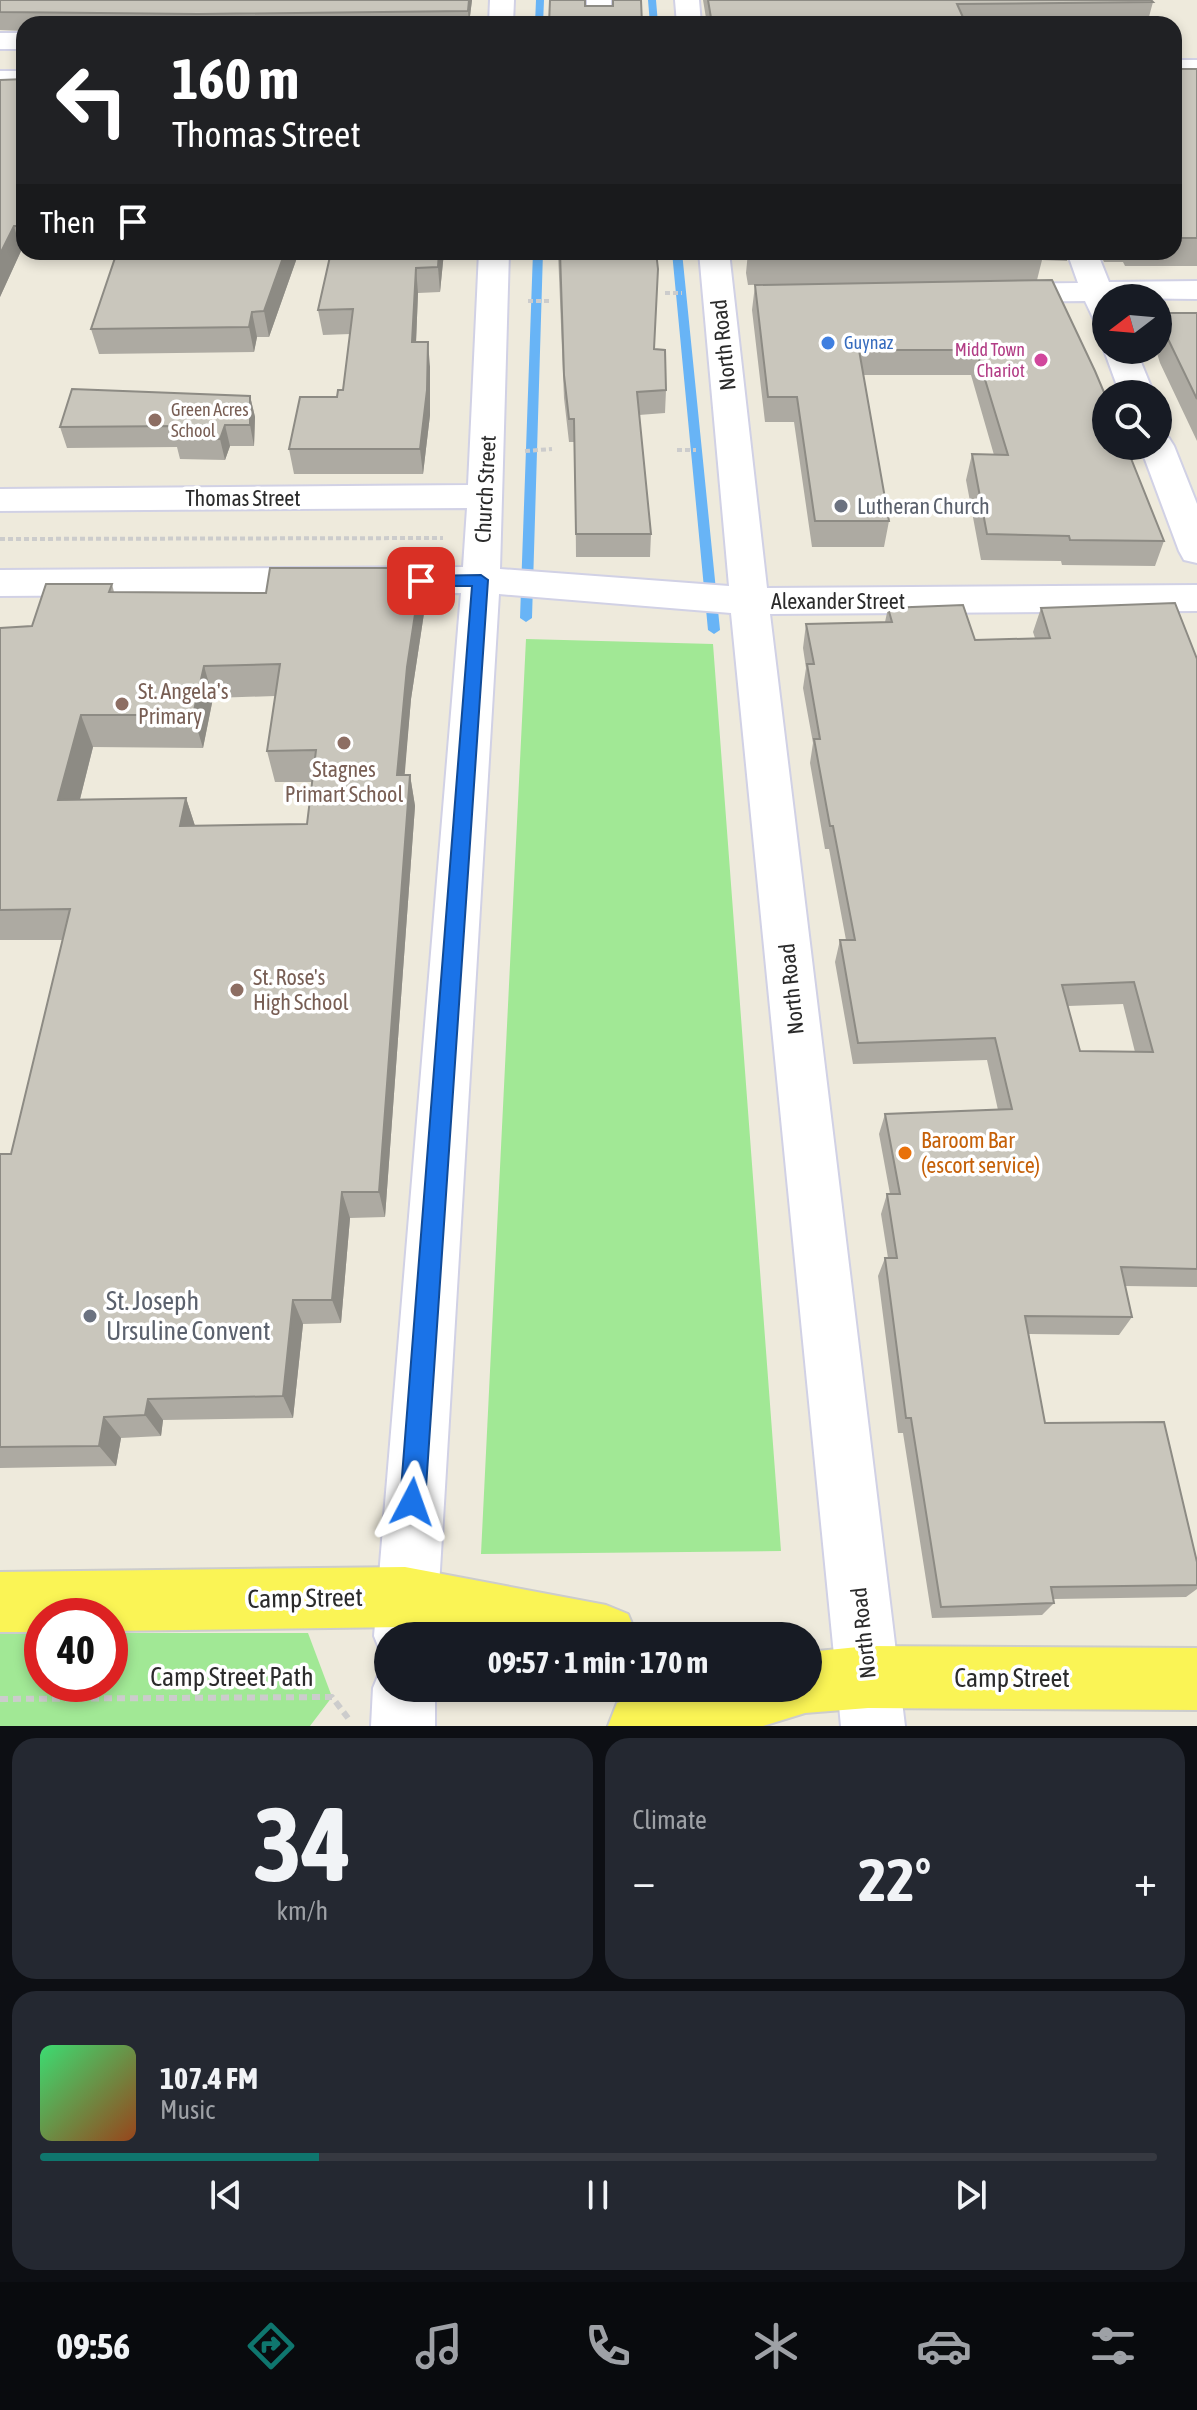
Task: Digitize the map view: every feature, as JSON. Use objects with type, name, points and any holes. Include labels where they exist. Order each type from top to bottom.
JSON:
[{"type":"main road","name":"Camp Street","points":[[0,1602],[405,1617],[458,1622]]},
{"type":"main road","name":"Camp Street","points":[[640,1726],[829,1688],[1197,1679]]},
{"type":"street","name":"Church Street","points":[[405,1617],[483,538],[494,260]]},
{"type":"street","name":"North Road","points":[[718,260],[735,298],[749,601],[829,1688]]},
{"type":"street","points":[[1085,260],[1095,284]]},
{"type":"street","points":[[1172,293],[1197,290]]},
{"type":"street","points":[[971,293],[1092,302]]},
{"type":"street","points":[[1162,460],[1197,551]]},
{"type":"street","name":"Thomas Street","points":[[0,500],[483,538]]},
{"type":"street","points":[[0,583],[483,538]]},
{"type":"street","name":"Alexander Street","points":[[483,538],[749,601],[1197,598]]},
{"type":"street","points":[[403,1726],[404,1702]]},
{"type":"path","points":[[0,539],[483,538]]},
{"type":"path","name":"Camp Street Path","points":[[0,1699],[332,1697],[354,1726]]},
{"type":"green space","points":[[526,639],[713,644],[781,1551],[481,1554]]},
{"type":"green space","points":[[24,1633],[24,1702],[128,1702],[128,1633],[308,1633],[332,1697],[310,1726],[0,1726],[0,1634]]},
{"type":"building","points":[[0,0],[469,0],[468,11],[198,14],[0,12]]},
{"type":"building","points":[[550,0],[585,0],[585,6],[613,6],[613,0],[641,0],[642,16],[549,16]]},
{"type":"building","points":[[708,0],[1153,2],[957,4],[962,16],[711,16]]},
{"type":"building","points":[[1182,69],[1197,69],[1197,238],[1182,238]]},
{"type":"building","points":[[16,79],[16,226],[0,254],[0,80]]},
{"type":"building","points":[[114,260],[282,260],[264,311],[252,312],[249,327],[91,329]]},
{"type":"building","points":[[329,260],[438,260],[438,267],[416,268],[412,342],[428,342],[427,390],[420,449],[289,449],[300,397],[337,397],[338,390],[343,390],[353,309],[318,310]]},
{"type":"building","points":[[560,260],[657,260],[654,349],[665,350],[666,390],[637,392],[651,534],[576,534],[574,419],[569,419],[564,375]]},
{"type":"building","points":[[1052,280],[1099,380],[1092,380],[1092,460],[1132,460],[1164,541],[1070,540],[1069,536],[987,534],[972,454],[1008,455],[976,350],[859,350],[889,521],[815,521],[797,397],[768,397],[755,285]]},
{"type":"building","points":[[1172,313],[1197,313],[1197,399],[1172,347]]},
{"type":"building","points":[[72,389],[250,396],[250,425],[225,425],[220,439],[174,437],[179,426],[60,427]]},
{"type":"building","points":[[270,568],[422,568],[407,667],[397,775],[410,775],[379,1192],[342,1192],[332,1300],[293,1300],[283,1396],[148,1399],[145,1415],[104,1417],[99,1446],[0,1447],[0,1154],[11,1154],[70,909],[0,910],[0,628],[32,626],[46,584],[112,584],[109,592],[266,593]],"holes":[[[280,664],[267,751],[316,750],[307,824],[180,826],[186,798],[58,800],[81,715],[193,715],[204,666]]]},
{"type":"building","points":[[1175,603],[1197,659],[1197,1269],[1121,1267],[1132,1317],[1025,1316],[1045,1423],[1164,1422],[1197,1562],[1197,1585],[1051,1587],[1054,1603],[941,1607],[911,1418],[906,1418],[885,1258],[897,1258],[887,1194],[900,1194],[885,1114],[1012,1109],[995,1038],[858,1043],[840,940],[855,940],[814,739],[820,739],[807,664],[814,664],[806,624],[892,622],[888,608],[963,605],[975,640],[1050,638],[1041,608]],"holes":[[[1134,982],[1153,1052],[1080,1051],[1062,985]]]},
{"type":"waterway","points":[[539,16],[540,0]]},
{"type":"waterway","points":[[652,0],[653,16]]},
{"type":"waterway","points":[[526,618],[538,260]]},
{"type":"waterway","points":[[678,260],[714,630]]},
{"type":"place","name":"Guynaz","points":[[828,343]]},
{"type":"place","name":"Midd Town Chariot","points":[[1041,360]]},
{"type":"place","name":"Green Acres School","points":[[155,420]]},
{"type":"place","name":"Lutheran Church","points":[[841,506]]},
{"type":"place","name":"St. Angela's Primary","points":[[122,704]]},
{"type":"place","name":"Stagnes Primart School","points":[[344,743]]},
{"type":"place","name":"St. Rose's High School","points":[[237,990]]},
{"type":"place","name":"Baroom Bar (escort service)","points":[[905,1153]]},
{"type":"place","name":"St. Joseph Ursuline Convent","points":[[90,1316]]},
{"type":"route","points":[[412,1502],[481,580],[421,581]]}]
